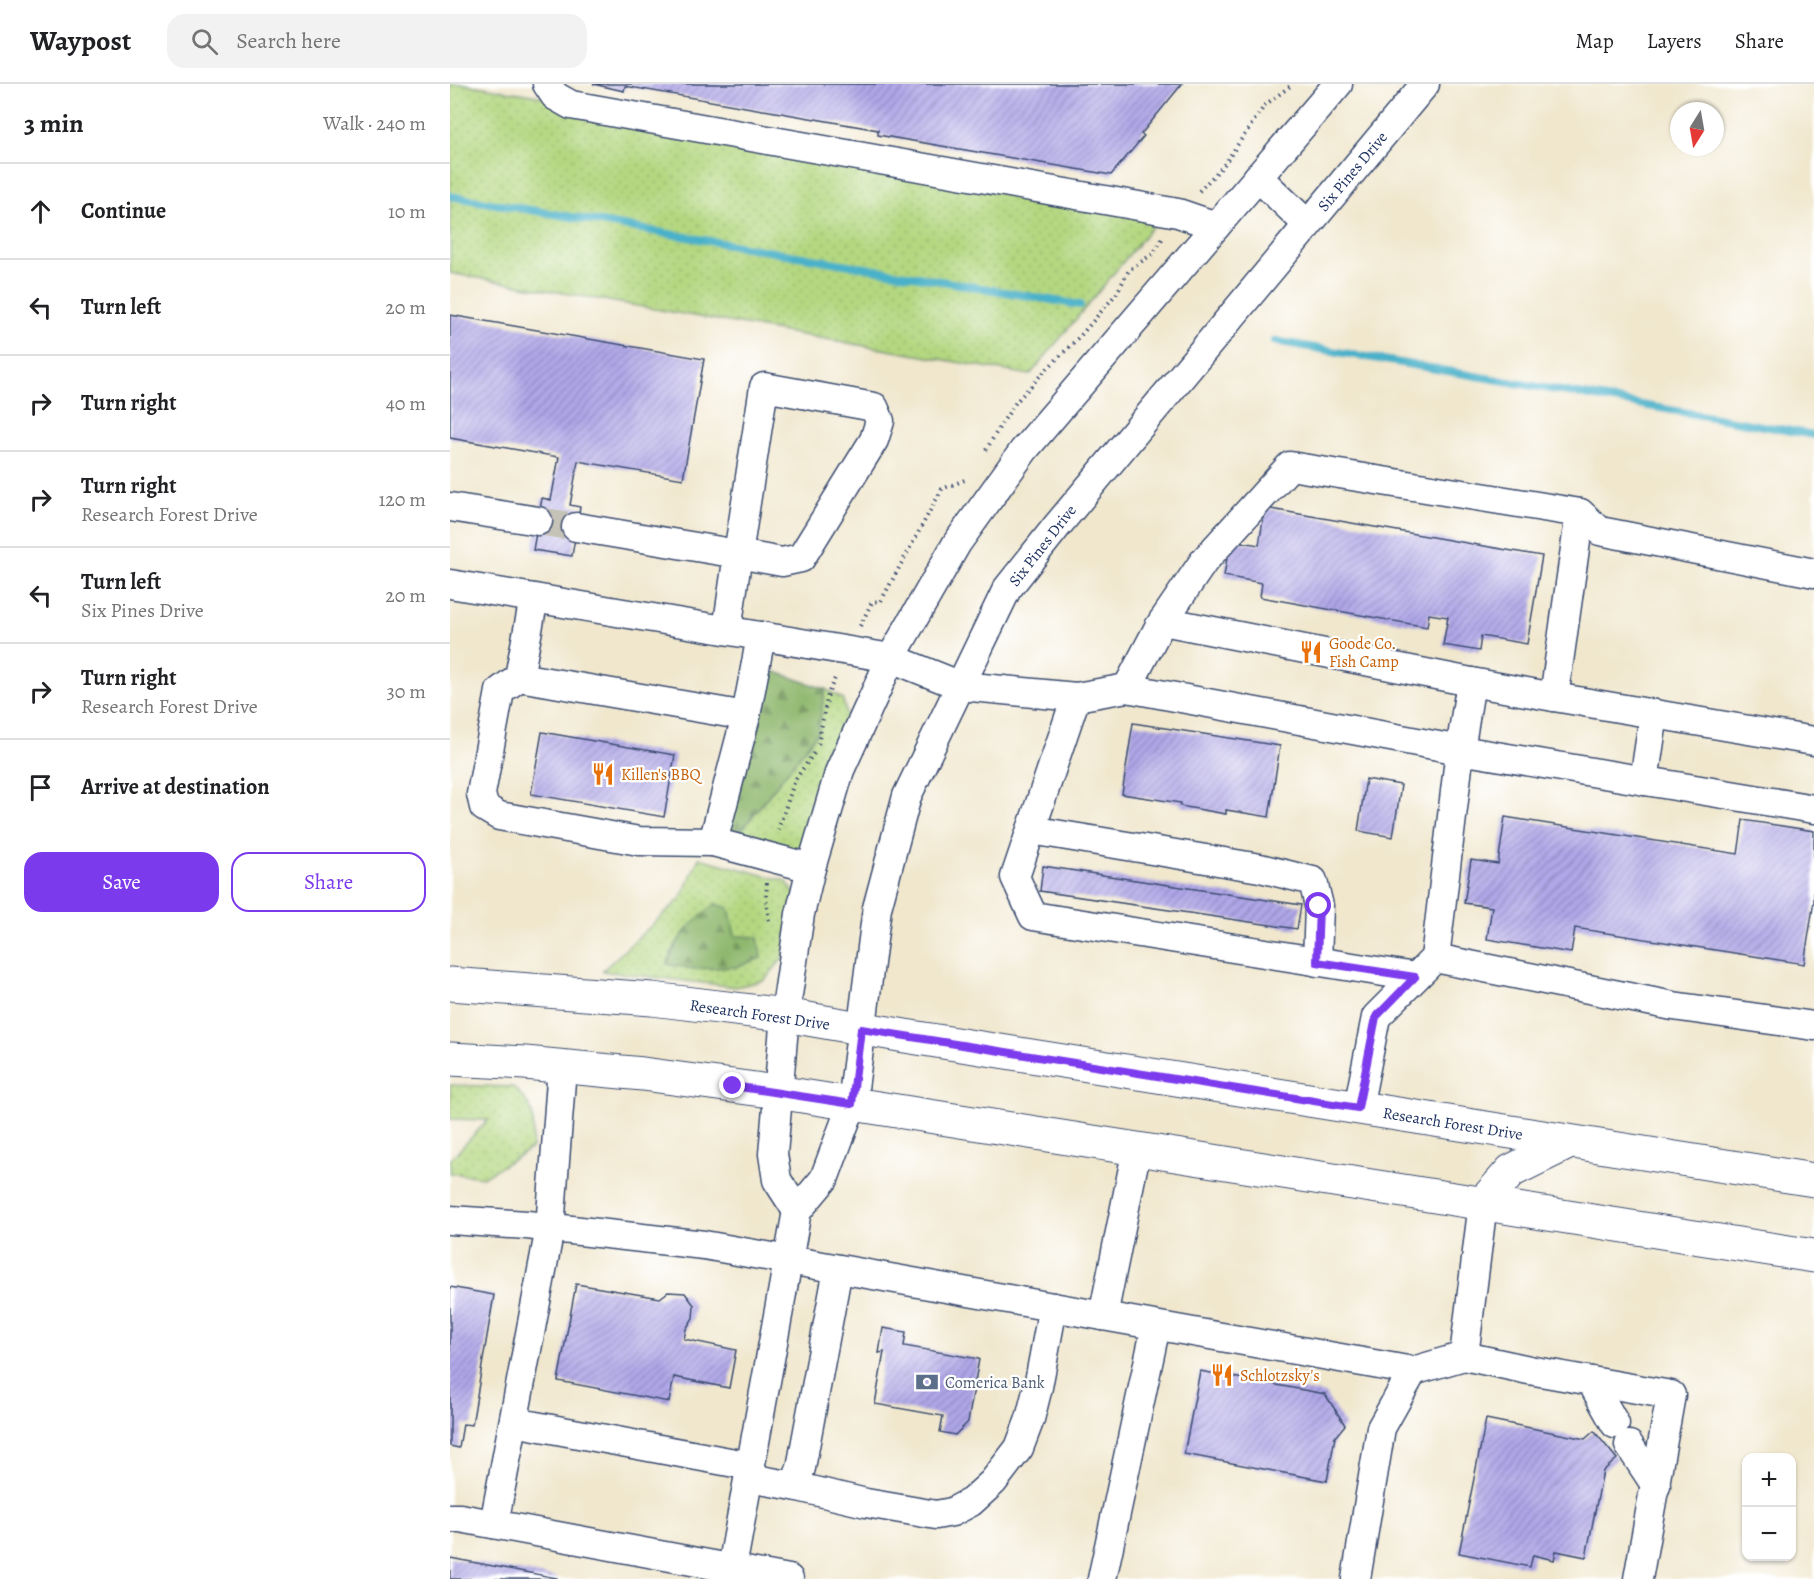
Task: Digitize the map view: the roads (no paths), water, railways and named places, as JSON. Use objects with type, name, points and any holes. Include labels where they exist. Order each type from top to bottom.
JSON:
[{"type":"main road","name":"Research Forest Drive","points":[[450,984],[652,999],[785,1015],[1814,1180]]},
{"type":"main road","points":[[450,1059],[643,1074],[777,1092],[1814,1256]]},
{"type":"main road","points":[[1483,1203],[1511,1171],[1570,1142]]},
{"type":"street","points":[[546,84],[555,96],[572,105],[1178,213],[1216,226]]},
{"type":"street","points":[[732,1568],[797,1211],[777,1180],[773,1154],[785,1015],[800,914],[840,770],[891,658],[957,543],[1023,450],[1338,84]]},
{"type":"street","name":"Six Pines Drive","points":[[797,1211],[824,1179],[852,1104],[877,908],[907,796],[1007,589],[1056,526],[1425,84]]},
{"type":"street","points":[[1258,177],[1307,224]]},
{"type":"street","points":[[576,527],[738,554],[782,562],[801,558],[874,440],[880,421],[874,407],[764,387],[738,554],[727,630]]},
{"type":"street","points":[[1126,688],[1163,621],[1204,561],[1290,466],[1580,513],[1600,531],[1814,573]]},
{"type":"street","points":[[450,507],[538,521]]},
{"type":"street","points":[[1554,698],[1580,513]]},
{"type":"street","points":[[450,584],[891,658],[961,686],[1076,697],[1126,688],[1460,750],[1814,809]]},
{"type":"street","points":[[534,598],[481,794],[484,807],[499,816],[639,841],[713,842],[811,868]]},
{"type":"street","points":[[1163,621],[1554,698],[1814,741]]},
{"type":"street","points":[[713,842],[746,716],[761,636]]},
{"type":"street","points":[[1358,1108],[1376,1017],[1425,968],[1471,682]]},
{"type":"street","points":[[510,684],[746,716]]},
{"type":"street","points":[[1076,697],[1015,877],[1033,916],[1317,962],[1425,968],[1814,1026]]},
{"type":"street","points":[[1644,781],[1654,714]]},
{"type":"street","points":[[1031,830],[1260,868],[1313,881],[1319,906],[1317,962]]},
{"type":"street","points":[[494,1524],[550,1228],[562,1067]]},
{"type":"street","points":[[1103,1316],[1137,1148]]},
{"type":"street","points":[[1464,1356],[1483,1203]]},
{"type":"street","points":[[450,1220],[550,1228],[704,1245],[1413,1371],[1464,1356],[1671,1395],[1638,1579]]},
{"type":"street","points":[[794,1486],[801,1468],[838,1269]]},
{"type":"street","points":[[514,1422],[750,1472],[794,1486],[866,1503],[936,1515],[952,1512],[971,1502],[993,1482],[1019,1448],[1030,1419],[1038,1387],[1053,1307]]},
{"type":"street","points":[[1102,1579],[1156,1326]]},
{"type":"street","points":[[1356,1579],[1381,1428],[1413,1371]]},
{"type":"street","points":[[1591,1381],[1656,1486]]},
{"type":"street","points":[[450,1518],[494,1524],[789,1579]]},
{"type":"waterway","points":[[450,196],[1080,305]]},
{"type":"waterway","points":[[1275,341],[1814,435]]},
{"type":"tunnel","points":[[538,521],[576,527]]},
{"type":"place","name":"Goode Co. Fish Camp","points":[[1311,652]]},
{"type":"place","name":"Killen's BBQ","points":[[603,774]]},
{"type":"place","name":"Schlotzsky's","points":[[1222,1375]]},
{"type":"place","name":"Comerica Bank","points":[[927,1382]]}]
